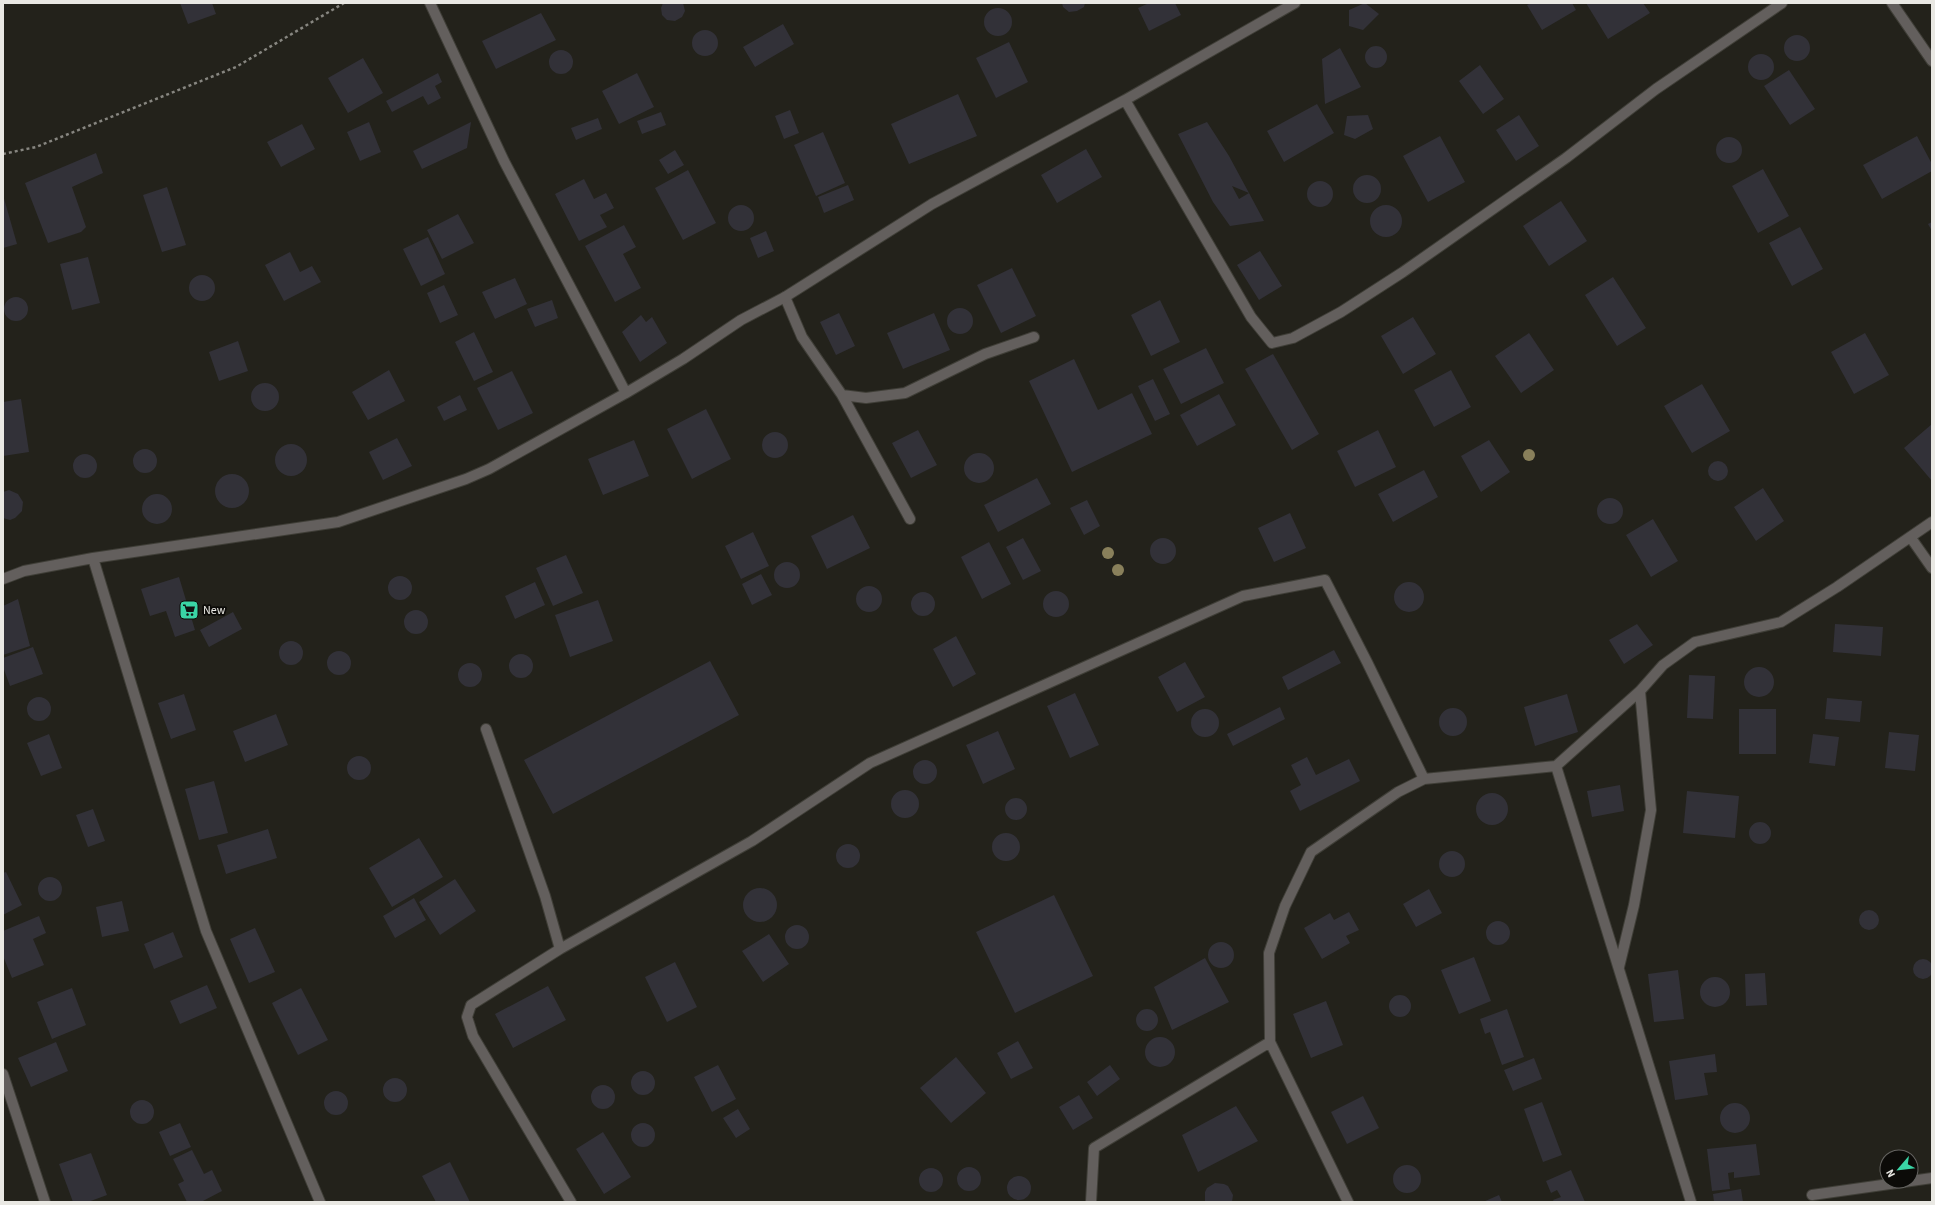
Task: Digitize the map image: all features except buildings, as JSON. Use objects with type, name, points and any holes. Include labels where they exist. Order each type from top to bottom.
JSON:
[{"type":"street","points":[[430,3],[504,161],[626,393]]},
{"type":"street","points":[[3,579],[24,571],[93,558],[338,522],[466,479],[490,469],[626,393],[683,359],[741,320],[785,297],[932,204],[1125,100],[1295,3]]},
{"type":"street","points":[[1125,100],[1251,317],[1272,343],[1293,338],[1341,312],[1403,272],[1566,158],[1656,89],[1782,3]]},
{"type":"street","points":[[1892,3],[1932,61]]},
{"type":"street","points":[[785,297],[802,337],[842,395],[910,519]]},
{"type":"street","points":[[842,395],[866,398],[905,393],[985,354],[1034,337]]},
{"type":"street","points":[[1348,1202],[1270,1042],[1269,953],[1285,906],[1311,852],[1398,792],[1424,778],[1556,766],[1640,691],[1663,665],[1695,642],[1781,622],[1911,538],[1932,522]]},
{"type":"street","points":[[1911,538],[1932,568]]},
{"type":"street","points":[[93,558],[206,931],[320,1202]]},
{"type":"street","points":[[571,1202],[473,1036],[467,1017],[471,1005],[560,949],[752,841],[870,763],[1243,596],[1325,580],[1424,778]]},
{"type":"street","points":[[1618,968],[1634,905],[1652,810],[1640,691]]},
{"type":"street","points":[[486,729],[544,896],[560,949]]},
{"type":"street","points":[[1556,766],[1690,1202]]},
{"type":"street","points":[[1091,1202],[1094,1148],[1270,1042]]},
{"type":"street","points":[[3,1074],[45,1202]]},
{"type":"street","points":[[1812,1195],[1932,1178]]},
{"type":"path","points":[[3,154],[36,147],[236,67],[344,3]]},
{"type":"place","name":"New","points":[[189,610]]}]
